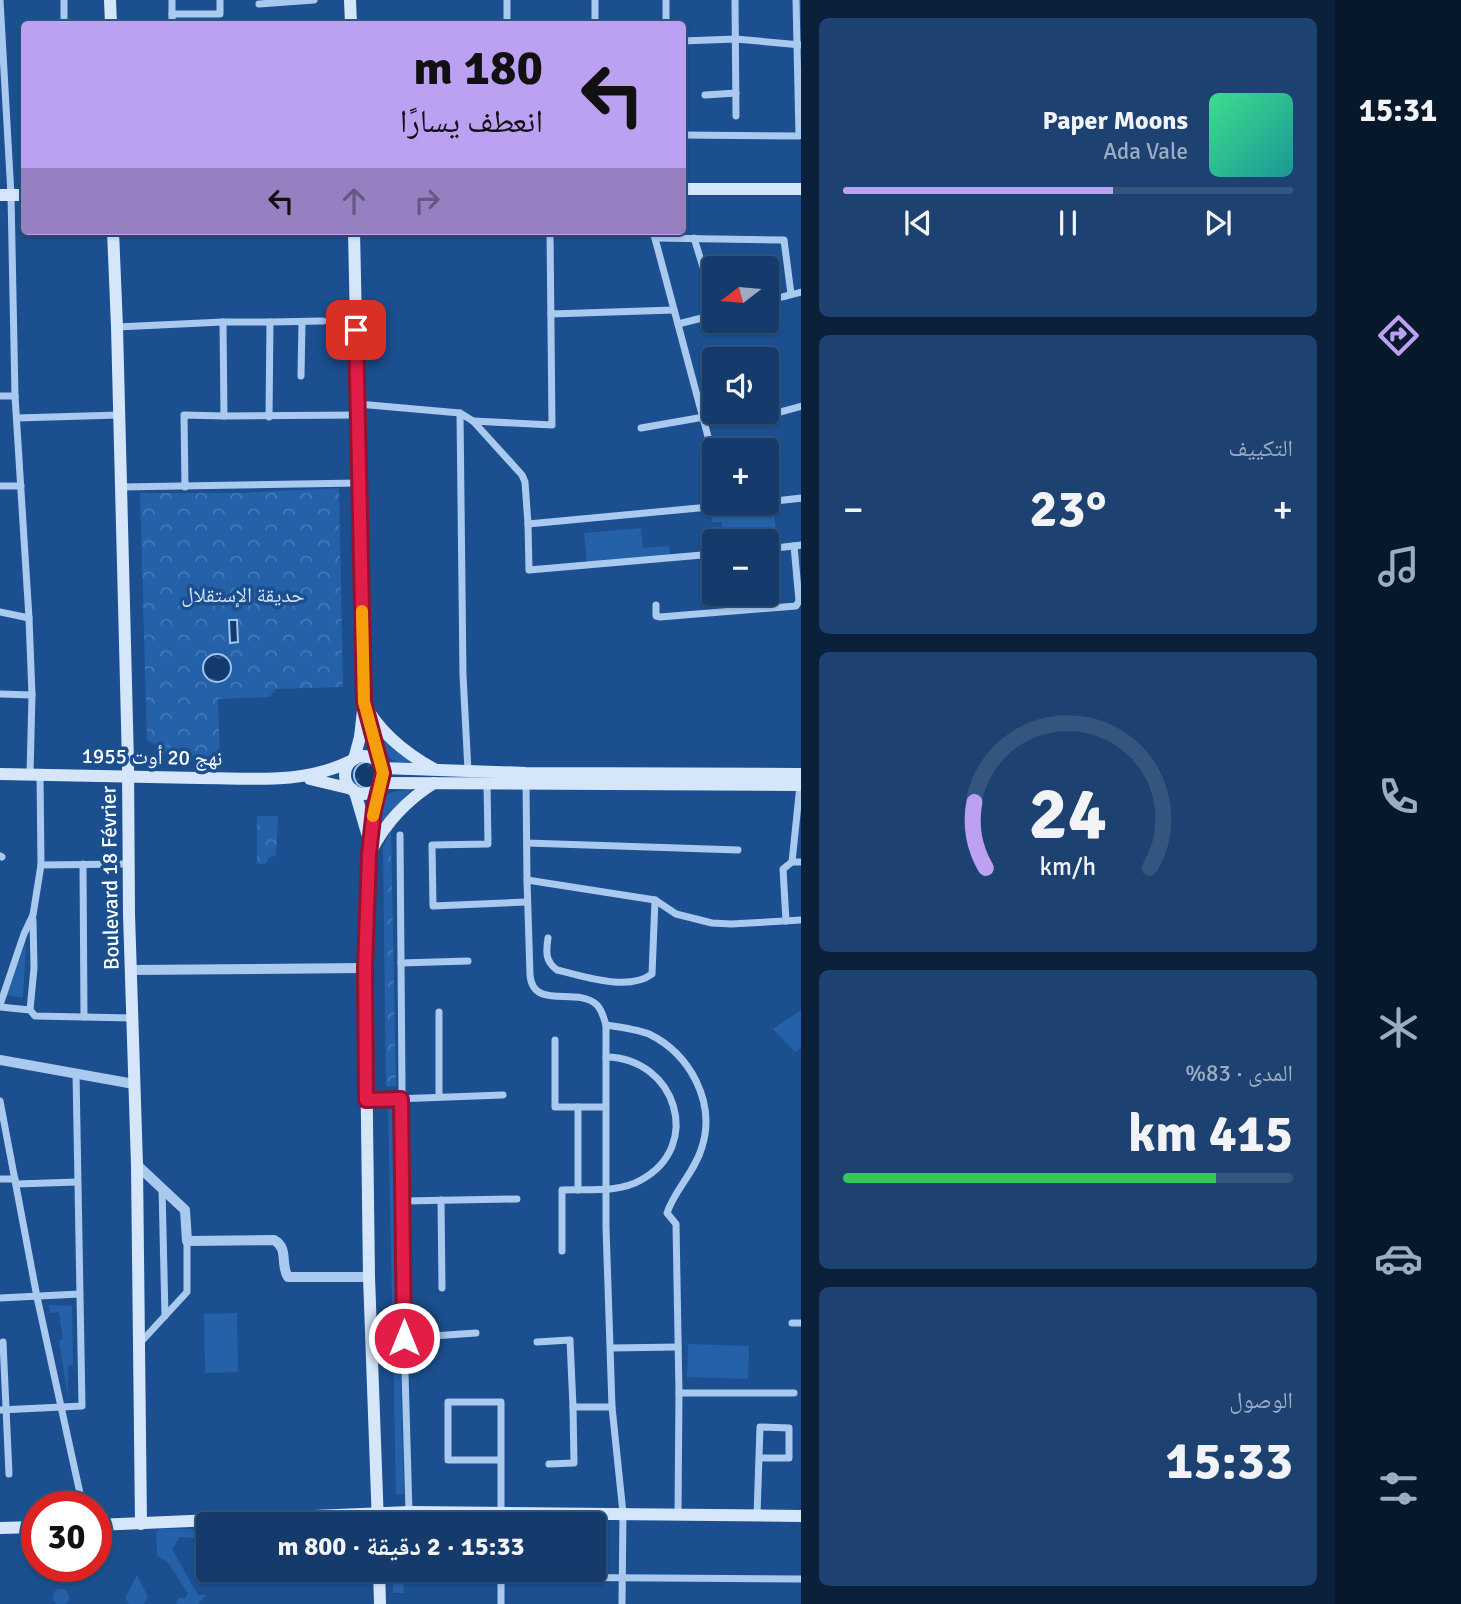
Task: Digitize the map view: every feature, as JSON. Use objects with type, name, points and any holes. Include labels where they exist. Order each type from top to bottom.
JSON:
[{"type":"main road","points":[[110,0],[111,21]]},
{"type":"main road","points":[[350,0],[351,21]]},
{"type":"main road","points":[[686,189],[801,189]]},
{"type":"main road","name":"Boulevard 18 Février","points":[[113,235],[120,415],[128,864],[137,1165],[141,1524]]},
{"type":"main road","points":[[354,235],[364,702],[360,737],[345,775],[365,822],[369,854]]},
{"type":"main road","points":[[364,702],[380,766],[380,785],[369,854],[365,968],[369,1277],[378,1512]]},
{"type":"main road","points":[[364,702],[377,724],[435,776]]},
{"type":"main road","points":[[353,760],[370,757],[380,766],[486,783],[526,778]]},
{"type":"main road","name":"نهج 20 أوت 1955","points":[[303,778],[353,760]]},
{"type":"main road","points":[[353,790],[368,793],[380,785],[468,771],[526,778],[801,781]]},
{"type":"main road","name":"نهج 20 أوت 1955","points":[[0,774],[128,778],[303,778],[353,790]]},
{"type":"main road","points":[[369,854],[397,813],[435,776]]},
{"type":"main road","points":[[606,1514],[801,1516]]},
{"type":"main road","points":[[112,1525],[196,1523]]},
{"type":"main road","points":[[0,1528],[21,1527]]},
{"type":"main road","points":[[379,1582],[380,1604]]},
{"type":"street","points":[[0,0],[5,195],[41,865],[33,915],[34,968],[30,1010]]},
{"type":"street","points":[[64,0],[64,21]]},
{"type":"street","points":[[172,0],[172,21]]},
{"type":"street","points":[[220,0],[221,21]]},
{"type":"street","points":[[259,4],[314,0]]},
{"type":"street","points":[[506,21],[507,0]]},
{"type":"street","points":[[595,0],[595,21]]},
{"type":"street","points":[[666,0],[666,21]]},
{"type":"street","points":[[735,0],[736,116]]},
{"type":"street","points":[[686,135],[799,135],[800,45],[796,0]]},
{"type":"street","points":[[172,14],[220,14]]},
{"type":"street","points":[[686,41],[736,39],[800,45]]},
{"type":"street","points":[[705,95],[736,93]]},
{"type":"street","points":[[472,421],[552,425],[550,235]]},
{"type":"street","points":[[702,409],[654,235],[784,240],[791,294]]},
{"type":"street","points":[[694,237],[702,263]]},
{"type":"street","points":[[779,297],[801,292]]},
{"type":"street","points":[[551,314],[674,310]]},
{"type":"street","points":[[678,324],[702,318]]},
{"type":"street","points":[[301,376],[302,321]]},
{"type":"street","points":[[117,327],[323,321]]},
{"type":"street","points":[[223,322],[224,416]]},
{"type":"street","points":[[269,417],[270,322]]},
{"type":"street","points":[[0,396],[15,397]]},
{"type":"street","points":[[779,412],[801,406]]},
{"type":"street","points":[[185,487],[184,415],[269,417],[358,410],[460,413],[472,421],[522,475],[525,482],[528,524],[528,570],[702,555]]},
{"type":"street","points":[[460,413],[463,675],[468,771]]},
{"type":"street","points":[[17,418],[120,415]]},
{"type":"street","points":[[641,428],[702,417]]},
{"type":"street","points":[[121,487],[359,483]]},
{"type":"street","points":[[0,486],[21,486]]},
{"type":"street","points":[[779,500],[801,498]]},
{"type":"street","points":[[528,524],[702,506]]},
{"type":"street","points":[[656,605],[656,616],[660,617],[796,606],[799,601],[798,546],[779,548]]},
{"type":"street","points":[[0,612],[29,618]]},
{"type":"street","points":[[0,694],[32,695]]},
{"type":"street","points":[[526,778],[526,902],[532,987],[541,995],[584,998],[594,1003],[599,1007],[607,1026],[605,1107],[611,1407],[623,1513],[622,1604]]},
{"type":"street","points":[[792,862],[801,781]]},
{"type":"street","points":[[486,783],[488,844],[432,845],[433,905],[526,902]]},
{"type":"street","points":[[400,835],[404,1338],[409,1512]]},
{"type":"street","points":[[527,843],[738,850]]},
{"type":"street","points":[[786,921],[783,869],[792,862],[801,862]]},
{"type":"street","points":[[83,864],[83,1017]]},
{"type":"street","points":[[41,865],[128,864]]},
{"type":"street","points":[[527,880],[655,900],[676,914],[712,923],[731,925],[801,920]]},
{"type":"street","points":[[548,938],[546,953],[549,964],[557,970],[623,982],[643,981],[652,974],[655,900]]},
{"type":"street","points":[[33,915],[0,998],[0,1006],[30,1010],[35,1016],[132,1018]]},
{"type":"street","points":[[401,963],[468,961]]},
{"type":"street","points":[[131,970],[365,968]]},
{"type":"street","points":[[439,1012],[439,1097]]},
{"type":"street","points":[[607,1026],[635,1030],[660,1041],[682,1060],[699,1086],[706,1116],[703,1146],[691,1174],[671,1201],[667,1213],[676,1224],[678,1514]]},
{"type":"street","points":[[555,1040],[555,1107],[605,1107]]},
{"type":"street","points":[[562,1251],[562,1190],[625,1186],[651,1174],[669,1151],[676,1123],[669,1094],[651,1071],[625,1058],[606,1057]]},
{"type":"street","points":[[0,1060],[134,1084]]},
{"type":"street","points":[[2,1410],[82,1406],[76,1073]]},
{"type":"street","points":[[366,1100],[503,1095]]},
{"type":"street","points":[[0,1101],[37,1297],[80,1491]]},
{"type":"street","points":[[578,1107],[578,1189]]},
{"type":"street","points":[[137,1165],[186,1210],[187,1241],[187,1292],[140,1343]]},
{"type":"street","points":[[0,1179],[16,1182],[77,1182]]},
{"type":"street","points":[[162,1187],[165,1316]]},
{"type":"street","points":[[404,1201],[517,1199]]},
{"type":"street","points":[[441,1200],[442,1289]]},
{"type":"street","points":[[187,1241],[274,1240],[283,1249],[284,1270],[288,1277],[369,1277]]},
{"type":"street","points":[[0,1298],[79,1294]]},
{"type":"street","points":[[792,1323],[801,1323]]},
{"type":"street","points":[[404,1338],[476,1334]]},
{"type":"street","points":[[537,1342],[570,1340],[574,1463],[549,1464]]},
{"type":"street","points":[[4,1342],[2,1410],[9,1474]]},
{"type":"street","points":[[611,1348],[678,1348]]},
{"type":"street","points":[[679,1393],[794,1393]]},
{"type":"street","points":[[501,1460],[448,1460],[448,1402],[501,1402],[501,1460],[501,1512]]},
{"type":"street","points":[[573,1407],[611,1407]]},
{"type":"street","points":[[757,1515],[760,1427],[789,1428],[789,1458],[759,1458]]},
{"type":"street","points":[[606,1577],[801,1579]]},
{"type":"street","points":[[501,1582],[501,1604]]},
{"type":"green space","name":"حديقة الإستقلال","points":[[339,488],[343,687],[275,689],[270,697],[218,699],[220,759],[162,755],[154,748],[156,745],[147,740],[140,493],[238,493]]},
{"type":"green space","points":[[711,515],[775,515],[776,529],[722,529],[722,522],[712,522]]},
{"type":"green space","points":[[641,528],[643,548],[669,546],[670,555],[587,563],[584,533]]},
{"type":"green space","points":[[375,728],[416,765],[398,762],[387,756]]},
{"type":"green space","points":[[414,787],[377,831],[382,801],[389,793]]},
{"type":"green space","points":[[257,816],[278,816],[276,855],[269,858],[265,864],[257,864]]},
{"type":"green space","points":[[391,830],[396,1086],[386,1087],[383,847]]},
{"type":"green space","points":[[26,943],[23,998],[6,995]]},
{"type":"green space","points":[[801,1010],[801,1048],[795,1052],[773,1029]]},
{"type":"green space","points":[[388,1109],[393,1109],[404,1494],[396,1494]]},
{"type":"green space","points":[[49,1305],[72,1306],[73,1365],[68,1366],[68,1397],[59,1341],[63,1339],[59,1312],[50,1313]]},
{"type":"green space","points":[[237,1313],[238,1372],[205,1373],[204,1314]]},
{"type":"green space","points":[[688,1344],[749,1346],[748,1379],[687,1377]]},
{"type":"green space","points":[[160,1529],[196,1529],[194,1538],[180,1537],[172,1549],[198,1595],[206,1595],[198,1604],[176,1604],[179,1597],[184,1599],[188,1594],[168,1562],[157,1556],[156,1532]]},
{"type":"green space","points":[[137,1575],[148,1597],[144,1604],[129,1604],[125,1598]]},
{"type":"green space","points":[[393,1582],[404,1582],[404,1593],[393,1593]]},
{"type":"green space","points":[[61,1589],[67,1591],[67,1603],[61,1605],[55,1603],[53,1597],[55,1591]]},
{"type":"water","points":[[229,620],[237,620],[238,642],[230,643]]},
{"type":"water","name":"حديقة الإستقلال","points":[[217,654],[227,658],[231,668],[227,678],[217,682],[207,678],[203,668],[207,658]]},
{"type":"water","points":[[367,762],[376,766],[380,775],[376,784],[367,788],[358,784],[354,775],[358,766]]},
{"type":"slow traffic","points":[[362,611],[364,702],[383,773],[373,816]]},
{"type":"route","points":[[356,330],[364,702],[383,773],[374,809],[369,854],[365,968],[366,1100],[401,1099],[404,1338]]}]
